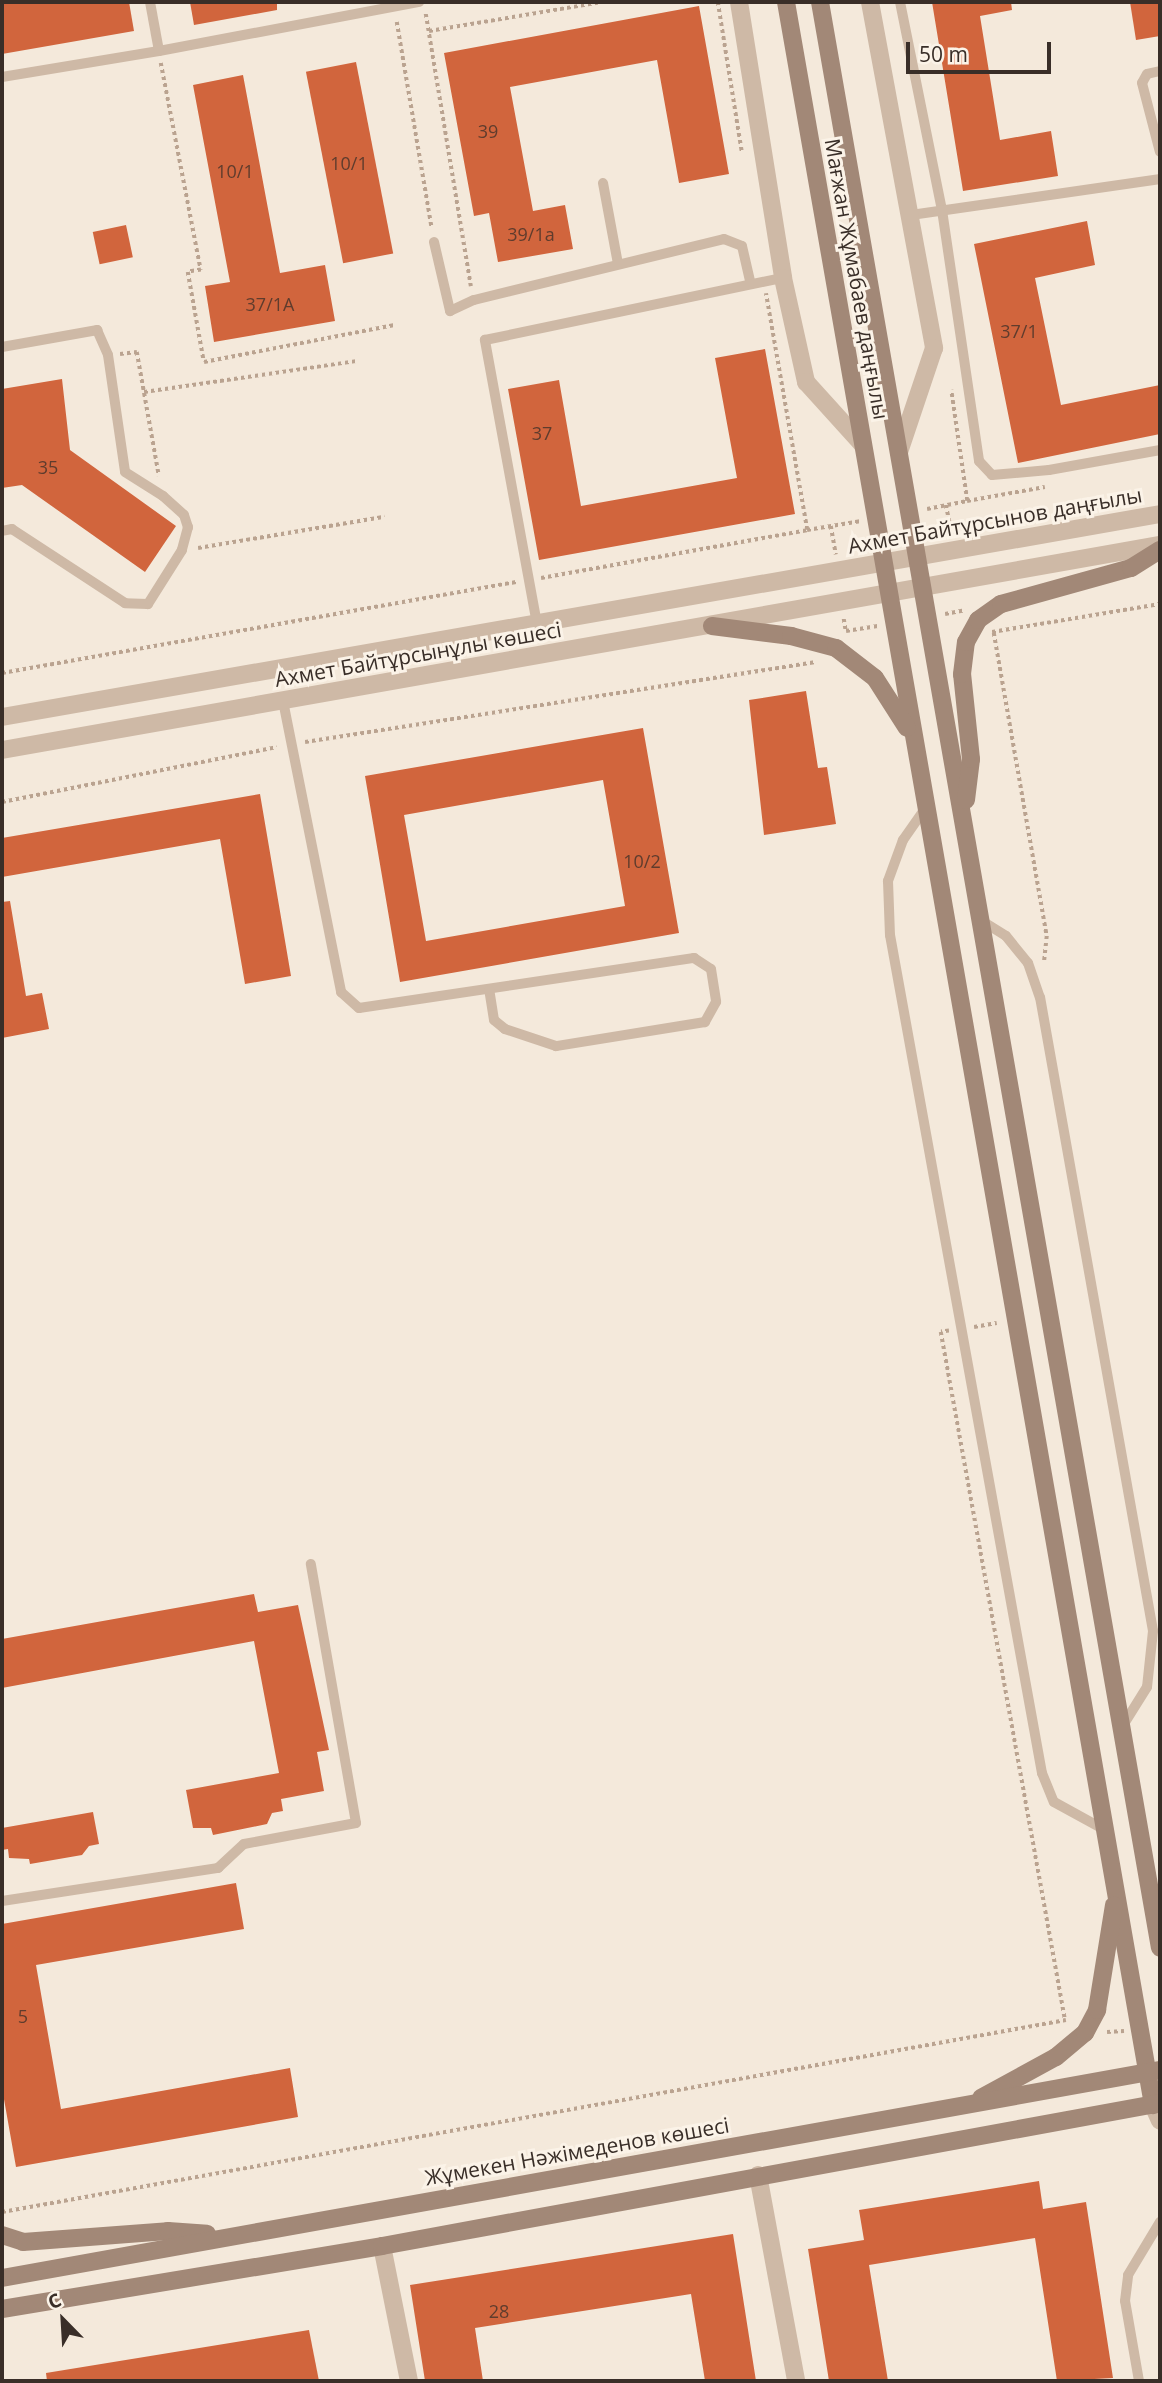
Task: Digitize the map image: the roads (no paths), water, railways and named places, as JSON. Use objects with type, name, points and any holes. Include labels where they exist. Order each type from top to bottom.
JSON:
[{"type":"main road","name":"Мағжан Жұмабаев даңғылы","points":[[786,2],[863,445],[891,624],[1116,1895],[1154,2072],[1158,2110]]},
{"type":"main road","name":"Мағжан Жұмабаев даңғылы","points":[[820,2],[1160,1948]]},
{"type":"main road","points":[[964,818],[971,759],[962,674],[966,642],[978,620],[1000,604],[1131,568],[1160,551]]},
{"type":"main road","points":[[712,625],[791,636],[836,648],[875,678],[911,734]]},
{"type":"main road","points":[[970,2105],[1056,2057],[1085,2033],[1097,2010],[1116,1895]]},
{"type":"main road","name":"Жұмекен Нәжімеденов көшесі","points":[[2,2278],[224,2236],[1154,2072]]},
{"type":"main road","points":[[2,2309],[382,2246],[758,2175],[1158,2110]]},
{"type":"main road","points":[[2,2235],[23,2242],[168,2231],[224,2236]]},
{"type":"street","points":[[739,2],[783,278],[806,382],[863,445]]},
{"type":"street","points":[[870,2],[934,348],[900,452]]},
{"type":"street","name":"Ахмет Байтұрсынов даңғылы","points":[[839,572],[1160,514]]},
{"type":"street","points":[[886,595],[1160,544]]},
{"type":"street","name":"Ахмет Байтұрсынұлы көшесі","points":[[2,717],[839,572]]},
{"type":"street","name":"Ахмет Байтұрсынұлы көшесі","points":[[2,750],[886,595]]},
{"type":"street","points":[[758,2175],[796,2381]]},
{"type":"street","points":[[382,2246],[409,2381]]},
{"type":"lane","points":[[149,2],[159,51]]},
{"type":"lane","points":[[2,77],[159,51],[419,2]]},
{"type":"lane","points":[[900,2],[942,209],[979,461],[992,475],[1049,470],[1160,450]]},
{"type":"lane","points":[[1160,71],[1147,74],[1142,83],[1156,118],[1160,152]]},
{"type":"lane","points":[[911,215],[1160,179]]},
{"type":"lane","points":[[604,183],[618,264]]},
{"type":"lane","points":[[434,242],[450,311],[474,300],[724,239],[742,246],[751,284]]},
{"type":"lane","points":[[537,624],[485,340],[783,278]]},
{"type":"lane","points":[[2,346],[97,330],[108,355],[125,472],[163,496],[184,515],[188,527],[183,550],[148,604],[125,603],[12,529],[2,531]]},
{"type":"lane","points":[[283,701],[341,992],[359,1008],[694,958],[711,969],[716,1002],[705,1023],[556,1046],[505,1029],[494,1020],[489,990]]},
{"type":"lane","points":[[924,810],[903,840],[888,881],[890,935],[1042,1773],[1054,1802],[1105,1830]]},
{"type":"lane","points":[[982,921],[1006,936],[1028,963],[1040,997],[1153,1631],[1147,1687],[1122,1727]]},
{"type":"lane","points":[[2,1901],[218,1868],[244,1844],[356,1823],[311,1564]]},
{"type":"lane","points":[[1139,2381],[1125,2301],[1128,2275],[1160,2222]]}]
